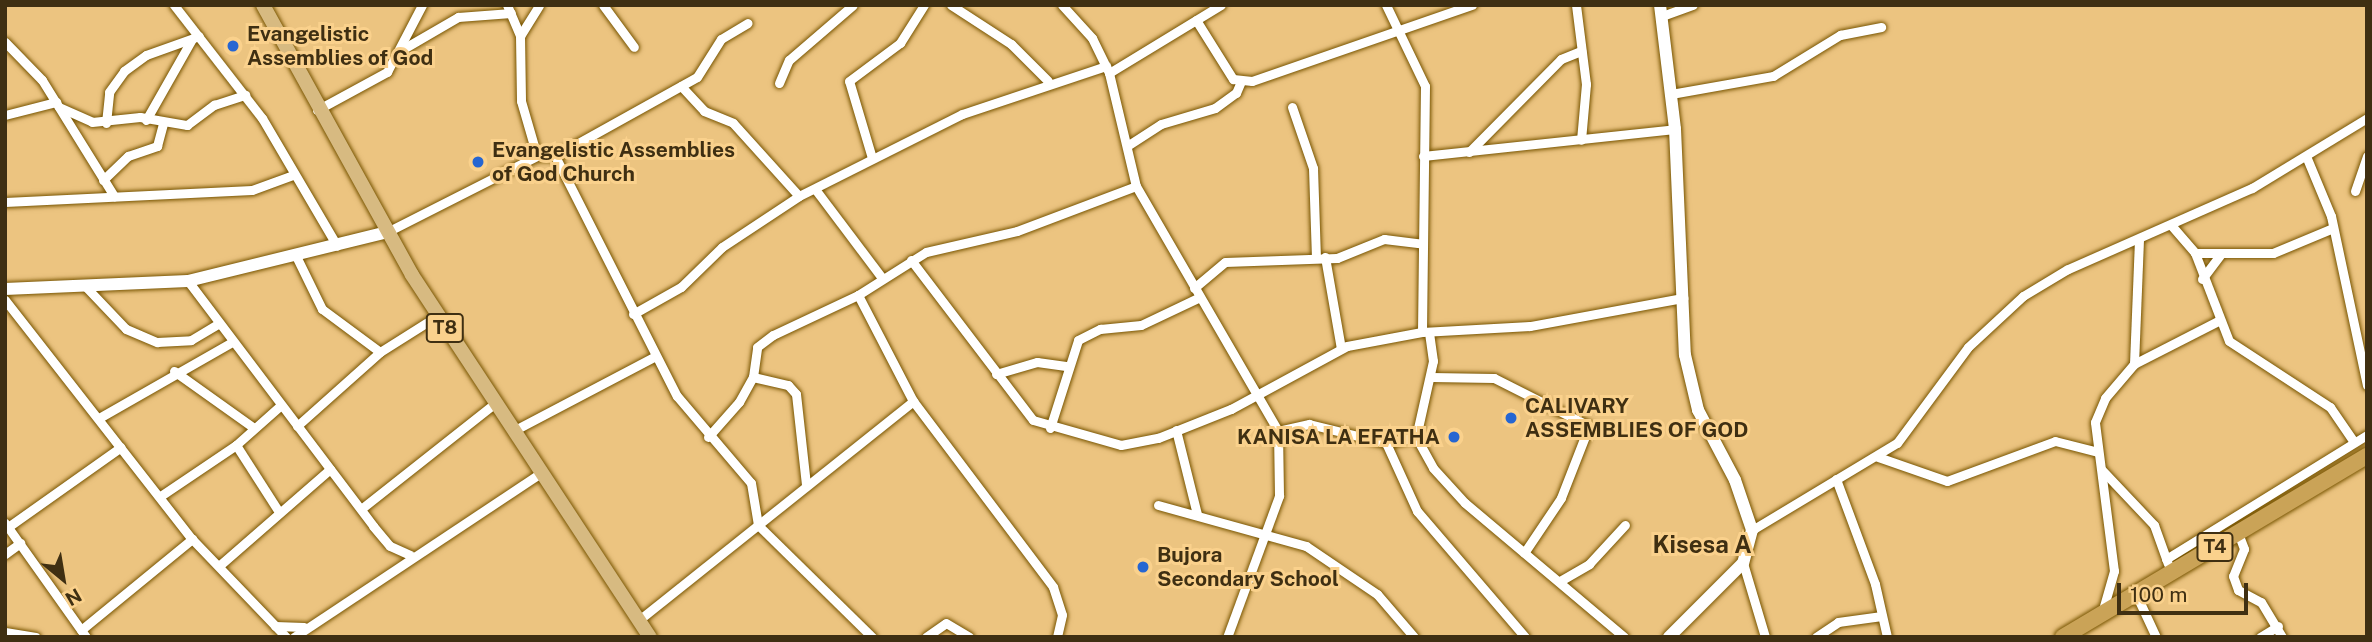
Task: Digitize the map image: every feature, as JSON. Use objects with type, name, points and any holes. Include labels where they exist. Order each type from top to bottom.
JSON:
[{"type":"highway","name":"T4","points":[[2066,636],[2136,594],[2168,566],[2238,533],[2367,456]]},
{"type":"main road","name":"T8","points":[[264,5],[317,110],[438,316],[650,637]]},
{"type":"street","points":[[174,5],[195,38],[245,95],[337,246]]},
{"type":"street","points":[[317,110],[374,84],[402,49],[422,5]]},
{"type":"street","points":[[520,36],[539,5]]},
{"type":"street","points":[[603,5],[634,47]]},
{"type":"street","points":[[779,83],[789,60],[853,5]]},
{"type":"street","points":[[872,158],[849,81],[900,43],[924,5]]},
{"type":"street","points":[[951,5],[1021,52],[1048,81]]},
{"type":"street","points":[[1062,5],[1108,70],[1136,186],[1194,288],[1235,352],[1253,398],[1278,431],[1279,496],[1227,637]]},
{"type":"street","points":[[633,314],[681,287],[722,247],[799,196],[872,158],[1048,81],[1108,70],[1221,5]]},
{"type":"street","points":[[1386,5],[1425,86],[1422,244],[1431,377],[1416,436],[1433,468],[1524,553],[1573,590],[1624,637]]},
{"type":"street","points":[[1576,5],[1586,84],[1581,141]]},
{"type":"street","points":[[1669,637],[1743,563],[1752,530],[1735,480],[1698,410],[1685,355],[1667,10],[1693,5]]},
{"type":"street","points":[[1127,146],[1161,124],[1226,102],[1241,81],[1268,78],[1467,6]]},
{"type":"street","points":[[402,49],[458,17],[509,9],[520,36],[521,101],[537,156]]},
{"type":"street","points":[[1196,20],[1241,81]]},
{"type":"street","points":[[5,289],[188,281],[387,232],[537,156],[555,156],[681,86],[702,72],[720,39],[748,23]]},
{"type":"street","points":[[1671,94],[1773,76],[1840,35],[1881,27]]},
{"type":"street","points":[[146,120],[195,38]]},
{"type":"street","points":[[106,123],[109,92],[124,71],[146,55],[195,38]]},
{"type":"street","points":[[5,42],[58,105],[114,196]]},
{"type":"street","points":[[1469,152],[1561,59],[1581,51]]},
{"type":"street","points":[[681,86],[704,111],[733,123],[799,196]]},
{"type":"street","points":[[5,116],[58,105],[106,123],[146,120],[190,125],[214,105],[245,95]]},
{"type":"street","points":[[1292,107],[1313,168],[1321,257],[1340,349]]},
{"type":"street","points":[[1752,530],[1875,457],[1916,421],[1991,321],[2044,282],[2171,225],[2306,156],[2367,118]]},
{"type":"street","points":[[103,180],[128,156],[157,146],[163,124]]},
{"type":"street","points":[[1423,156],[1675,129]]},
{"type":"street","points":[[555,156],[654,357],[708,438],[751,483],[758,525],[872,637]]},
{"type":"street","points":[[2306,156],[2333,228],[2367,385]]},
{"type":"street","points":[[2355,191],[2367,156]]},
{"type":"street","points":[[5,202],[252,190],[293,175]]},
{"type":"street","points":[[708,438],[752,377],[763,342],[858,295],[911,260],[1017,231],[1136,186]]},
{"type":"street","points":[[815,189],[882,278]]},
{"type":"street","points":[[2171,225],[2194,253],[2218,321],[2236,348],[2330,407],[2354,442]]},
{"type":"street","points":[[2194,253],[2273,253],[2333,228]]},
{"type":"street","points":[[1194,288],[1226,262],[1321,257],[1384,239],[1422,244]]},
{"type":"street","points":[[2134,365],[2139,239]]},
{"type":"street","points":[[2202,279],[2220,255]]},
{"type":"street","points":[[296,256],[322,309],[380,352]]},
{"type":"street","points":[[911,260],[1033,420],[1050,428],[1121,445],[1176,430],[1253,398],[1340,349],[1426,332],[1541,324],[1682,299]]},
{"type":"street","points":[[188,281],[219,326],[390,546],[410,555]]},
{"type":"street","points":[[86,287],[125,329],[157,342],[191,340],[219,326]]},
{"type":"street","points":[[858,295],[913,401],[1053,587],[1062,615],[1057,637]]},
{"type":"street","points":[[1050,428],[1066,366],[1078,340],[1100,329],[1141,325],[1200,297]]},
{"type":"street","points":[[5,300],[162,495],[192,539],[220,565],[280,633],[304,626]]},
{"type":"street","points":[[297,426],[380,352],[438,316]]},
{"type":"street","points":[[2101,615],[2114,571],[2098,453],[2098,411],[2134,365],[2218,321]]},
{"type":"street","points":[[217,348],[219,326]]},
{"type":"street","points":[[99,418],[174,371],[232,342]]},
{"type":"street","points":[[513,431],[654,357]]},
{"type":"street","points":[[996,374],[1037,362],[1066,366]]},
{"type":"street","points":[[174,371],[254,428]]},
{"type":"street","points":[[752,377],[788,385],[796,394],[806,484]]},
{"type":"street","points":[[1431,377],[1494,378],[1589,426],[1561,498],[1524,553]]},
{"type":"street","points":[[639,620],[913,401]]},
{"type":"street","points":[[361,509],[494,404]]},
{"type":"street","points":[[162,495],[236,445],[281,405]]},
{"type":"street","points":[[1278,431],[1308,424],[1385,443],[1416,436]]},
{"type":"street","points":[[1176,430],[1197,514]]},
{"type":"street","points":[[2102,470],[2154,525],[2168,566],[2367,435]]},
{"type":"street","points":[[1875,457],[1947,481],[2055,441],[2098,453]]},
{"type":"street","points":[[1385,443],[1417,511],[1525,637]]},
{"type":"street","points":[[236,445],[279,512]]},
{"type":"street","points":[[121,447],[7,525],[83,633],[192,539]]},
{"type":"street","points":[[220,565],[330,469]]},
{"type":"street","points":[[294,637],[304,626],[410,555],[542,472]]},
{"type":"street","points":[[1836,479],[1887,637]]},
{"type":"street","points":[[1158,505],[1266,531],[1349,571],[1414,637]]},
{"type":"street","points":[[1560,581],[1573,575],[1625,525]]},
{"type":"street","points":[[2238,533],[2244,549],[2233,576],[2238,590],[2261,601],[2282,637]]},
{"type":"street","points":[[5,554],[20,543]]},
{"type":"street","points":[[389,570],[390,546]]},
{"type":"street","points":[[1743,563],[1765,637]]},
{"type":"street","points":[[1573,575],[1573,590]]},
{"type":"street","points":[[2136,594],[2156,637]]},
{"type":"street","points":[[1816,637],[1838,622],[1882,616]]},
{"type":"street","points":[[926,637],[946,623],[968,637]]},
{"type":"street","points":[[2260,637],[2278,626]]},
{"type":"street","points":[[5,632],[36,637]]},
{"type":"place","name":"Evangelistic Assemblies of God","points":[[233,46]]},
{"type":"place","name":"Evangelistic Assemblies of God Church","points":[[478,162]]},
{"type":"place","name":"CALIVARY ASSEMBLIES OF GOD","points":[[1511,418]]},
{"type":"place","name":"KANISA LA EFATHA","points":[[1454,437]]},
{"type":"place","name":"Bujora Secondary School","points":[[1143,567]]},
{"type":"district","name":"Kisesa A","points":[[1702,545]]}]
